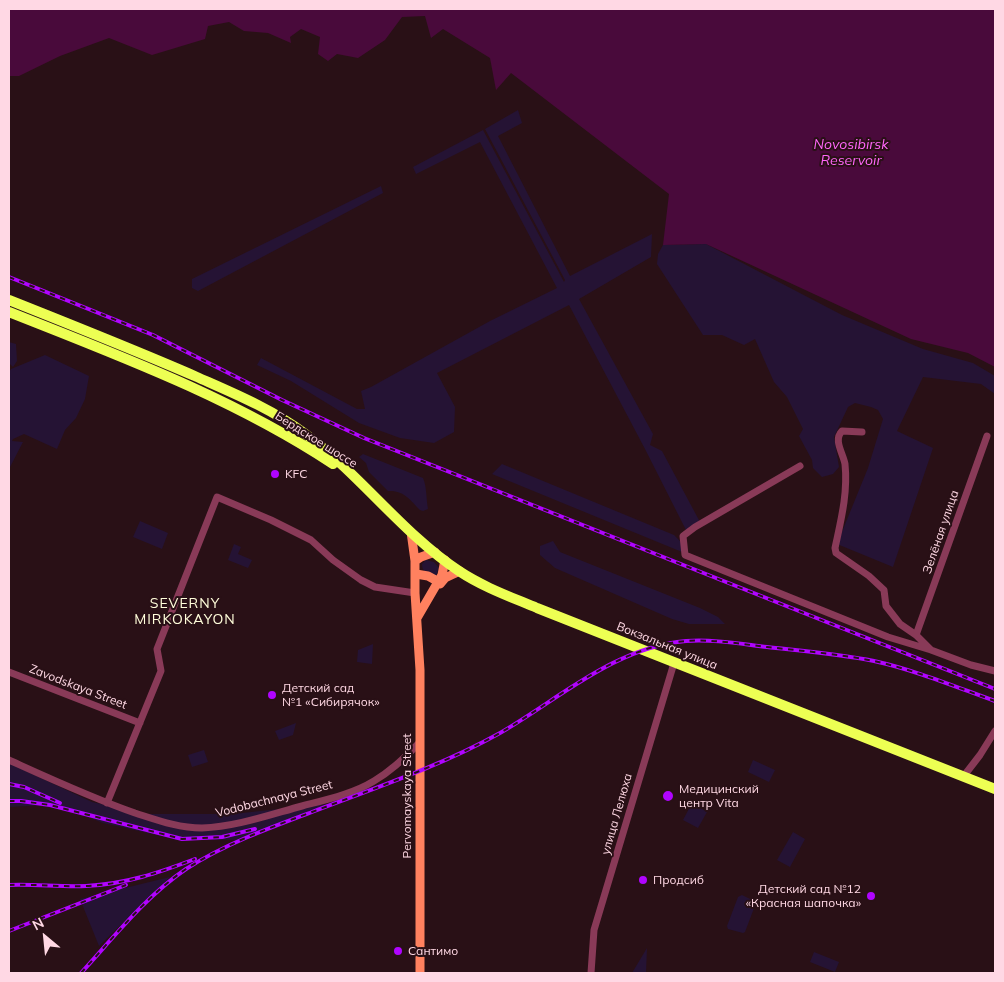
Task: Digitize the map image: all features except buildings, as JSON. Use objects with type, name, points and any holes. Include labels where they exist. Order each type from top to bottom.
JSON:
[{"type":"highway","name":"Бердское шоссе","points":[[9,300],[156,359],[264,409],[304,433],[357,480]]},
{"type":"highway","name":"Бердское шоссе","points":[[9,312],[156,371],[258,419],[298,441],[357,480]]},
{"type":"highway","name":"Вокзальная улица","points":[[357,480],[411,532],[444,560],[460,571],[504,594],[995,789]]},
{"type":"main road","name":"Pervomayskaya Street","points":[[411,532],[416,574],[415,593],[420,670],[420,973]]},
{"type":"main road","points":[[415,562],[421,557],[434,552]]},
{"type":"main road","points":[[417,618],[439,582],[445,568],[444,560]]},
{"type":"main road","points":[[432,594],[444,578],[460,571]]},
{"type":"main road","points":[[416,574],[428,576],[439,582]]},
{"type":"street","points":[[862,432],[842,431],[838,438],[838,444],[844,460],[846,492],[835,548],[836,553],[869,576],[884,590],[886,606],[900,624],[916,635],[931,650]]},
{"type":"street","name":"Зелёная улица","points":[[916,635],[987,436]]},
{"type":"street","points":[[800,466],[683,536],[685,554],[888,637],[971,665],[995,671]]},
{"type":"street","points":[[107,804],[161,672],[157,648],[216,497],[271,520],[311,540],[333,560],[361,580],[375,587],[415,593]]},
{"type":"street","name":"улица Лелюха","points":[[591,973],[594,930],[674,663]]},
{"type":"street","name":"Zavodskaya Street","points":[[9,672],[140,723]]},
{"type":"street","points":[[963,776],[980,755],[995,731]]},
{"type":"street","name":"Vodobachnaya Street","points":[[9,760],[107,804],[160,821],[180,826],[201,828],[225,826],[317,802],[371,783],[386,774],[420,742]]},
{"type":"shaded area","points":[[518,110],[522,123],[498,136],[570,276],[652,234],[651,257],[579,299],[653,434],[650,445],[662,451],[700,522],[686,530],[569,305],[437,373],[455,407],[454,432],[434,443],[400,438],[359,423],[291,381],[257,365],[261,358],[357,409],[365,409],[361,391],[490,321],[557,288],[480,142],[416,174],[413,167],[483,130],[564,282],[565,280],[485,129]]},
{"type":"shaded area","points":[[381,186],[383,193],[198,291],[192,288],[192,279]]},
{"type":"shaded area","points":[[706,244],[842,315],[923,349],[973,363],[995,376],[995,394],[981,384],[923,377],[897,431],[933,448],[893,567],[837,544],[868,468],[883,419],[878,410],[855,403],[848,407],[834,437],[839,467],[833,474],[822,477],[813,468],[812,460],[799,436],[803,429],[787,397],[774,382],[755,339],[744,345],[722,335],[703,335],[657,264],[658,254],[663,245]]},
{"type":"shaded area","points":[[9,342],[16,344],[17,361],[13,367],[9,363]]},
{"type":"shaded area","points":[[45,355],[89,376],[85,399],[76,418],[65,430],[57,449],[24,434],[13,439],[12,441],[23,442],[9,469],[9,372],[11,369]]},
{"type":"shaded area","points":[[363,454],[423,478],[428,509],[420,510],[403,494],[388,491],[369,472],[366,463],[359,457]]},
{"type":"shaded area","points":[[502,464],[674,535],[685,546],[682,552],[492,474]]},
{"type":"shaded area","points":[[140,521],[168,533],[162,549],[133,537]]},
{"type":"shaded area","points":[[553,541],[560,552],[700,608],[718,617],[725,624],[689,624],[672,619],[555,568],[540,555],[540,546]]},
{"type":"shaded area","points":[[234,544],[241,547],[238,554],[252,560],[248,568],[228,560]]},
{"type":"shaded area","points":[[426,560],[434,562],[439,568],[436,576],[423,569],[422,564]]},
{"type":"shaded area","points":[[373,644],[372,664],[357,662],[358,650]]},
{"type":"shaded area","points":[[296,723],[293,735],[279,740],[275,731]]},
{"type":"shaded area","points":[[204,750],[208,762],[192,767],[188,755]]},
{"type":"shaded area","points":[[753,760],[775,770],[769,782],[748,772]]},
{"type":"shaded area","points":[[9,763],[92,802],[148,814],[233,814],[326,804],[241,840],[175,839],[103,823],[76,812],[44,805],[9,807]]},
{"type":"shaded area","points":[[692,803],[707,812],[698,828],[683,820]]},
{"type":"shaded area","points":[[793,832],[805,839],[790,867],[777,860]]},
{"type":"shaded area","points":[[170,877],[99,946],[80,899]]},
{"type":"shaded area","points":[[742,895],[756,903],[743,933],[728,929],[727,926],[738,897]]},
{"type":"shaded area","points":[[647,948],[646,973],[632,973]]},
{"type":"shaded area","points":[[814,952],[839,962],[835,972],[810,962]]},
{"type":"water","name":"Novosibirsk Reservoir","points":[[9,9],[995,9],[995,367],[968,353],[911,339],[706,244],[663,245],[669,194],[511,73],[496,90],[490,58],[443,29],[431,38],[425,16],[402,17],[385,40],[358,58],[337,54],[328,61],[318,54],[320,37],[301,29],[290,37],[291,43],[268,33],[244,31],[229,22],[208,26],[205,39],[152,55],[109,38],[60,56],[19,76],[9,76]]},
{"type":"railway","points":[[9,277],[153,335],[282,400],[364,438],[995,689]]},
{"type":"railway","points":[[81,973],[144,904],[171,880],[201,860],[264,830],[408,776],[455,756],[522,720],[588,676],[635,653],[660,645],[686,641],[717,641],[874,661],[905,669],[995,701]]},
{"type":"railway","points":[[9,784],[24,787],[60,803]]},
{"type":"railway","points":[[9,801],[50,805],[182,839],[222,837],[255,829]]},
{"type":"railway","points":[[9,885],[101,885],[155,873],[195,859]]},
{"type":"railway","points":[[9,931],[126,885]]},
{"type":"place","name":"KFC","points":[[275,474]]},
{"type":"place","name":"Детский сад №1 «Сибирячок»","points":[[272,695]]},
{"type":"place","name":"Медицинский центр Vita","points":[[668,796]]},
{"type":"place","name":"Продсиб","points":[[643,880]]},
{"type":"place","name":"Детский сад №12 «Красная шапочка»","points":[[871,896]]},
{"type":"place","name":"Сантимо","points":[[398,951]]},
{"type":"district","name":"SEVERNY MIRKOKAYON","points":[[185,612]]}]
